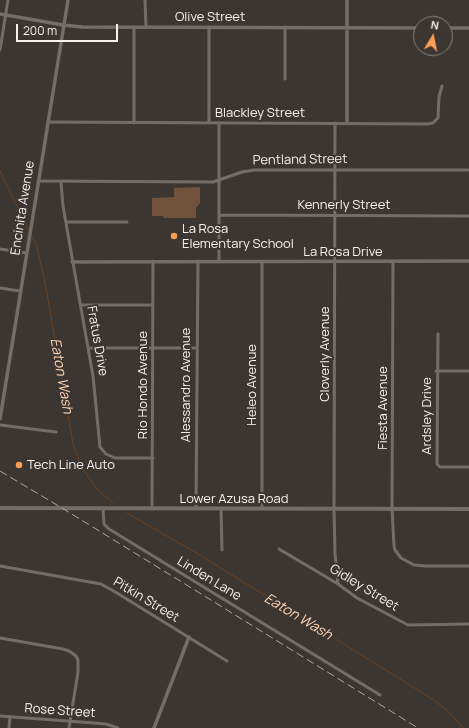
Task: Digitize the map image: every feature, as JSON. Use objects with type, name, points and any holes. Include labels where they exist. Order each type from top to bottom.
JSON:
[{"type":"main road","name":"Lower Azusa Road","points":[[0,508],[469,509]]},
{"type":"street","points":[[0,50],[8,0]]},
{"type":"street","name":"Encinita Avenue","points":[[0,419],[1,400],[68,0]]},
{"type":"street","points":[[145,0],[146,27]]},
{"type":"street","points":[[347,0],[347,123]]},
{"type":"street","name":"Olive Street","points":[[0,14],[82,27],[413,28]]},
{"type":"street","points":[[134,27],[134,123]]},
{"type":"street","points":[[209,27],[209,123]]},
{"type":"street","points":[[285,27],[285,79]]},
{"type":"street","points":[[453,28],[469,28]]},
{"type":"street","name":"Blackley Street","points":[[48,122],[219,124],[433,123],[438,118],[439,97],[442,86]]},
{"type":"street","name":"Cloverly Avenue","points":[[335,123],[334,509],[335,554],[338,584]]},
{"type":"street","points":[[219,124],[219,261]]},
{"type":"street","name":"Pentland Street","points":[[38,181],[213,182],[242,172],[254,170],[468,170]]},
{"type":"street","name":"Fratus Drive","points":[[61,182],[61,196],[95,389],[100,447],[106,454],[115,458],[153,458]]},
{"type":"street","name":"Kennerly Street","points":[[219,215],[469,216]]},
{"type":"street","points":[[66,222],[127,222]]},
{"type":"street","points":[[0,249],[26,253]]},
{"type":"street","name":"Rio Hondo Avenue","points":[[152,508],[153,261]]},
{"type":"street","name":"Alessandro Avenue","points":[[196,508],[196,348],[198,261]]},
{"type":"street","name":"La Rosa Drive","points":[[72,262],[469,261]]},
{"type":"street","name":"Heleo Avenue","points":[[262,262],[262,508]]},
{"type":"street","name":"Fiesta Avenue","points":[[393,262],[393,542],[395,550],[405,561],[420,566],[469,566]]},
{"type":"street","points":[[0,288],[20,291]]},
{"type":"street","points":[[81,305],[153,304]]},
{"type":"street","name":"Ardsley Drive","points":[[438,334],[436,371],[437,464],[440,467],[469,467]]},
{"type":"street","points":[[88,348],[196,348]]},
{"type":"street","points":[[436,371],[469,371]]},
{"type":"street","points":[[0,425],[56,432]]},
{"type":"street","name":"Linden Lane","points":[[104,508],[104,524],[109,529],[380,695]]},
{"type":"street","points":[[221,508],[222,550]]},
{"type":"street","name":"Gidley Street","points":[[279,549],[338,584],[357,598],[408,625],[469,624]]},
{"type":"street","name":"Pitkin Street","points":[[0,566],[101,584],[227,661]]},
{"type":"street","points":[[0,638],[63,649],[76,656],[78,660],[78,672],[69,728]]},
{"type":"street","points":[[154,728],[189,638]]},
{"type":"street","name":"Rose Street","points":[[0,716],[106,724],[118,728]]},
{"type":"street","points":[[10,717],[10,728]]},
{"type":"shaded area","points":[[200,187],[200,203],[196,208],[196,218],[164,218],[163,216],[152,216],[152,198],[174,197],[174,188]]},
{"type":"waterway","name":"Eaton Wash","points":[[0,171],[28,229]]},
{"type":"waterway","name":"Eaton Wash","points":[[32,237],[36,243],[45,282],[73,444],[83,469],[97,489],[113,503]]},
{"type":"waterway","name":"Eaton Wash","points":[[127,513],[198,554],[418,690],[451,714],[463,728]]},
{"type":"railway","points":[[0,471],[418,728]]},
{"type":"place","name":"La Rosa Elementary School","points":[[174,236]]},
{"type":"place","name":"Tech Line Auto","points":[[19,465]]}]
